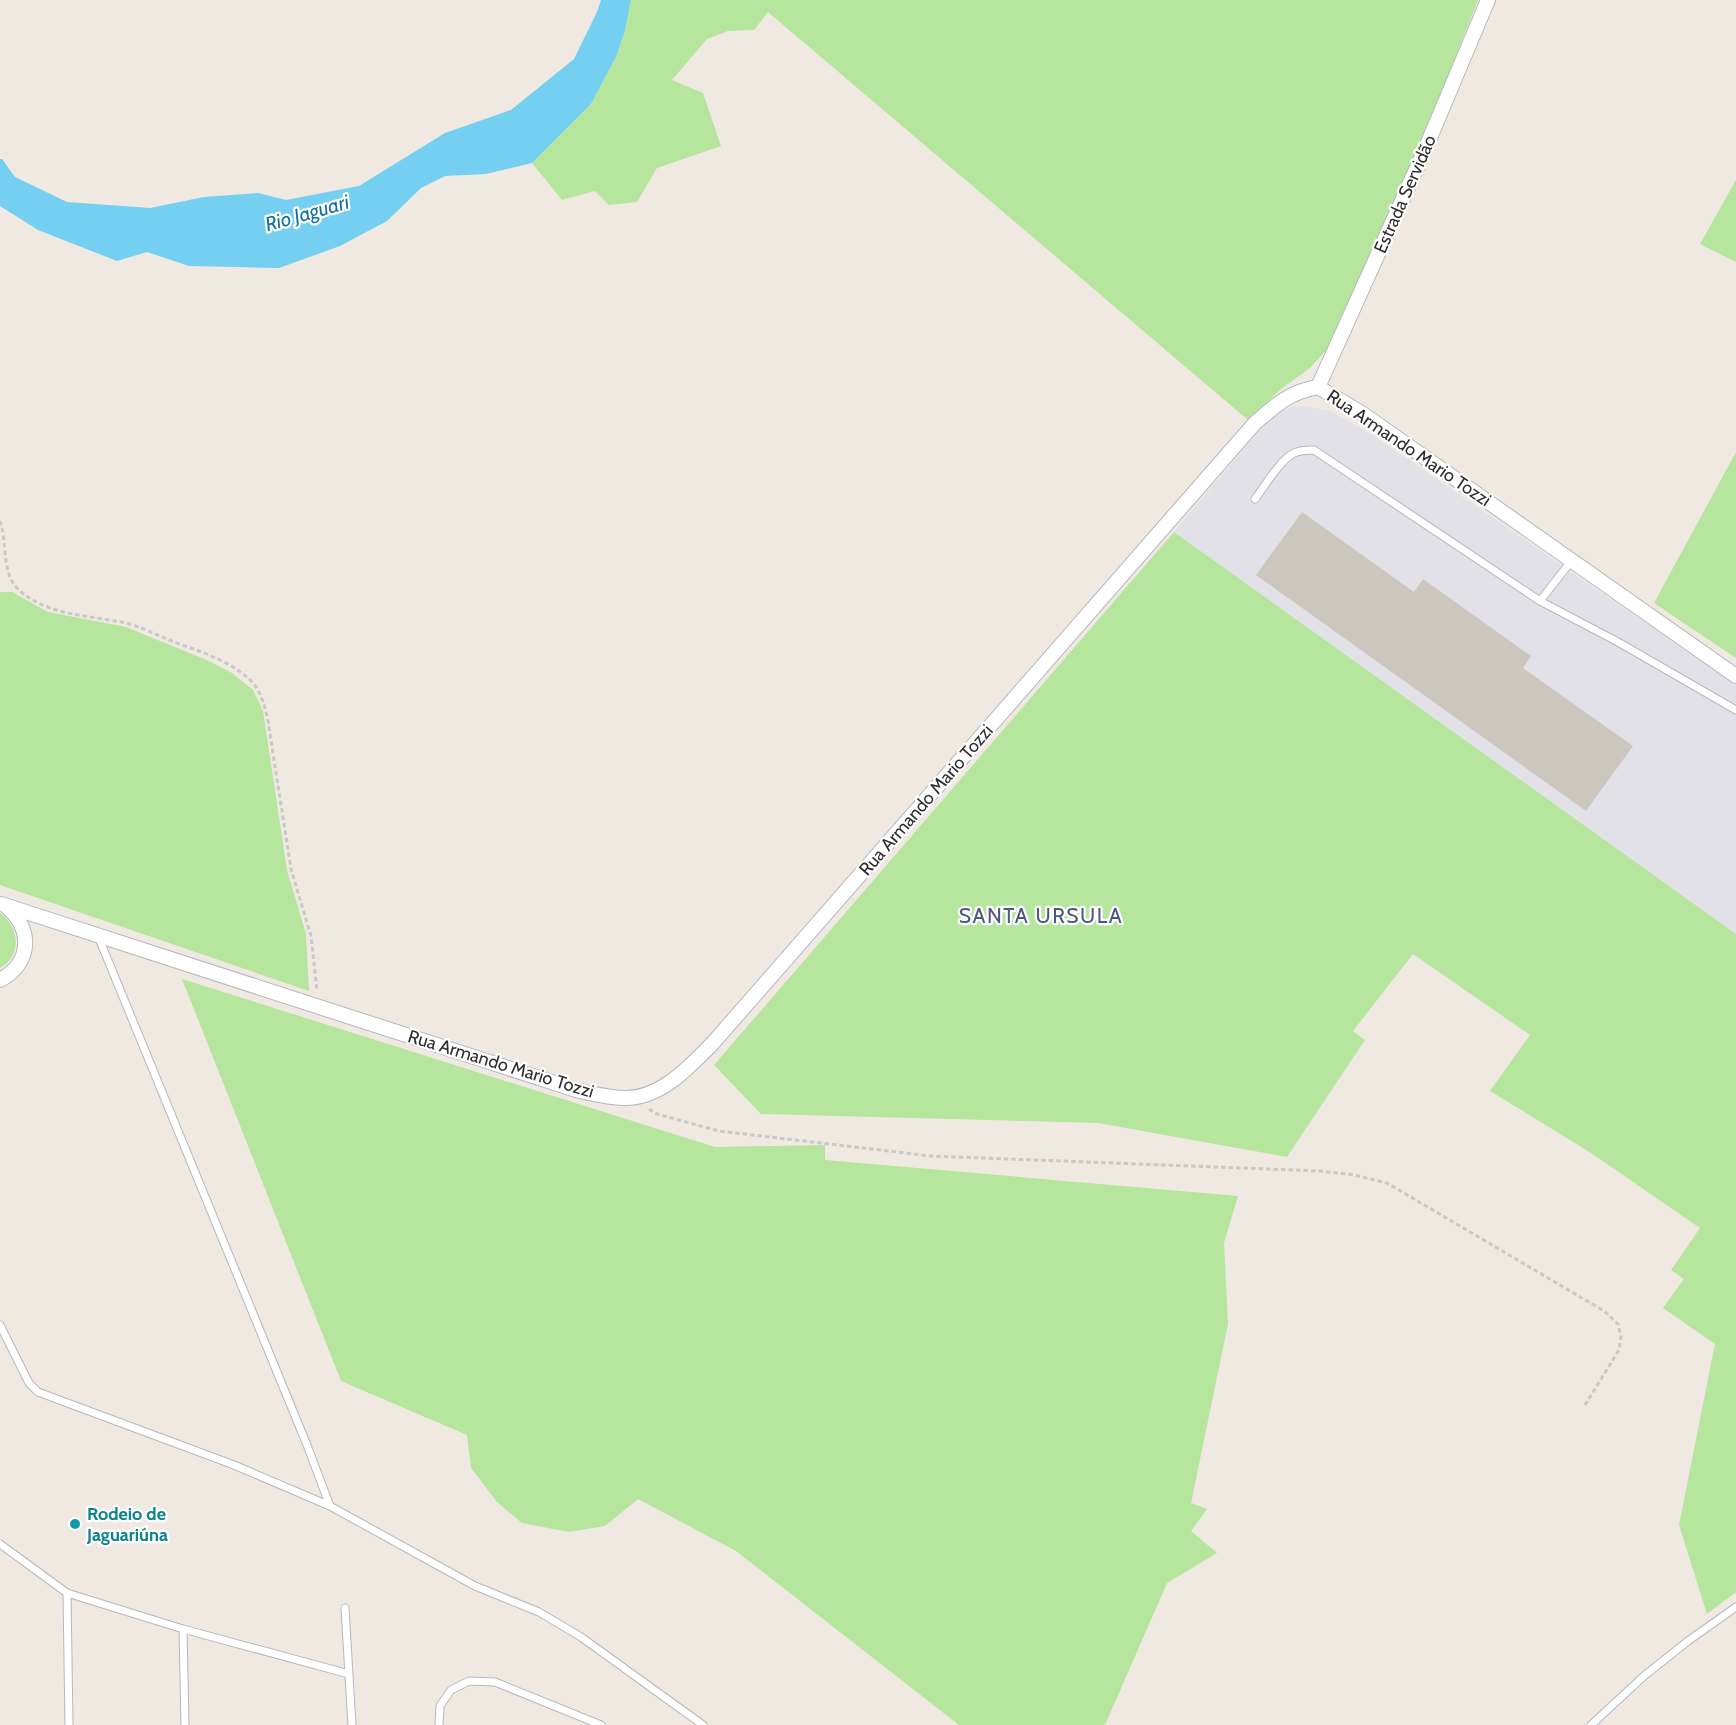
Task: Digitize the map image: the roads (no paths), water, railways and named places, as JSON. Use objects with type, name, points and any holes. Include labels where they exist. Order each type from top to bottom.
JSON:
[{"type":"street","name":"Estrada Servidão","points":[[1318,387],[1424,152],[1488,0]]},
{"type":"street","name":"Rua Armando Mario Tozzi","points":[[0,904],[576,1090],[629,1098],[652,1092],[674,1080],[712,1044],[1255,423],[1279,402],[1294,393],[1318,387],[1363,414],[1736,676]]},
{"type":"street","points":[[0,904],[8,908],[19,919],[25,935],[25,945],[20,963],[0,980]]},
{"type":"lane","points":[[1255,499],[1284,460],[1293,453],[1314,450],[1540,601],[1618,642],[1736,710]]},
{"type":"lane","points":[[1540,601],[1572,560]]},
{"type":"lane","points":[[98,936],[330,1506]]},
{"type":"lane","points":[[0,1325],[29,1383],[38,1392],[234,1465],[330,1506],[475,1586],[539,1612],[582,1636],[703,1725]]},
{"type":"lane","points":[[0,1544],[67,1593],[183,1629],[348,1674]]},
{"type":"lane","points":[[67,1593],[69,1725]]},
{"type":"lane","points":[[1591,1725],[1644,1676],[1736,1606]]},
{"type":"lane","points":[[345,1608],[352,1725]]},
{"type":"lane","points":[[183,1629],[185,1725]]},
{"type":"lane","points":[[439,1725],[440,1706],[451,1690],[469,1681],[495,1682],[601,1725]]},
{"type":"water","name":"Rio Jaguari","points":[[601,0],[631,0],[625,31],[616,57],[591,104],[532,163],[486,174],[445,176],[421,188],[387,221],[340,246],[279,268],[189,266],[147,252],[117,261],[38,230],[0,206],[0,159],[15,177],[67,202],[150,208],[204,197],[258,193],[286,200],[359,186],[445,133],[511,110],[574,59]]},
{"type":"place","name":"Rodeio de Jaguariúna","points":[[75,1524]]},
{"type":"district","name":"SANTA URSULA","points":[[1041,916]]}]
